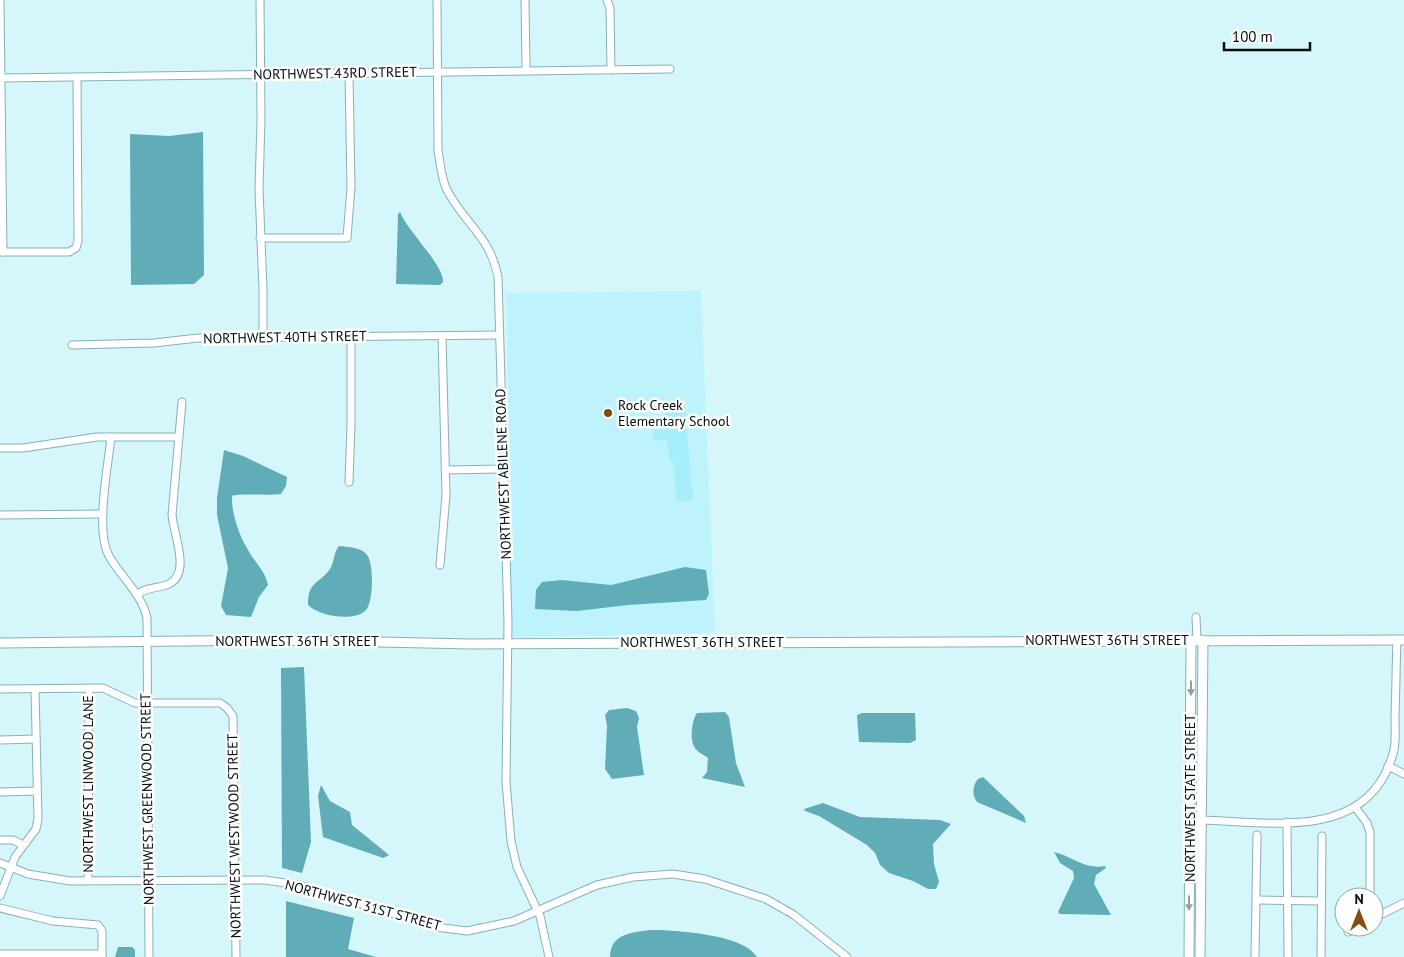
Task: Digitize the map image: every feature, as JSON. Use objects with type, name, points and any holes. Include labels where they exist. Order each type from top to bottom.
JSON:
[{"type":"main road","name":"NORTHWEST 36TH STREET","points":[[0,643],[290,640],[508,643],[1400,640]]},
{"type":"main road","name":"NORTHWEST STATE STREET","points":[[1197,640],[1202,820],[1200,957]]},
{"type":"main road","name":"NORTHWEST STATE STREET","points":[[1189,957],[1197,640]]},
{"type":"street","points":[[0,0],[2,252],[69,252],[76,248],[78,241],[77,77]]},
{"type":"street","points":[[260,0],[262,337]]},
{"type":"street","name":"NORTHWEST ABILENE ROAD","points":[[437,0],[438,150],[441,172],[452,198],[482,236],[495,263],[498,277],[508,643],[506,782],[511,841],[517,867],[538,910],[546,937],[549,957]]},
{"type":"street","points":[[525,0],[526,70]]},
{"type":"street","points":[[607,0],[610,8],[611,70]]},
{"type":"street","name":"NORTHWEST 43RD STREET","points":[[0,78],[670,69]]},
{"type":"street","points":[[260,238],[347,238],[351,187],[349,74]]},
{"type":"street","name":"NORTHWEST 40TH STREET","points":[[72,345],[154,343],[198,338],[499,335]]},
{"type":"street","points":[[349,482],[351,336]]},
{"type":"street","points":[[440,565],[445,528],[442,336]]},
{"type":"street","points":[[137,595],[150,587],[168,585],[179,577],[180,554],[174,533],[172,515],[182,402]]},
{"type":"street","points":[[111,437],[102,534],[109,555],[145,607],[146,641]]},
{"type":"street","points":[[0,448],[23,448],[86,438],[179,437]]},
{"type":"street","points":[[445,470],[503,468]]},
{"type":"street","points":[[0,515],[103,514]]},
{"type":"street","points":[[1196,618],[1197,640]]},
{"type":"street","points":[[1202,820],[1309,822],[1332,818],[1355,807],[1374,792],[1388,766],[1394,748],[1400,640]]},
{"type":"street","name":"NORTHWEST GREENWOOD STREET","points":[[146,641],[149,957]]},
{"type":"street","name":"NORTHWEST LINWOOD LANE","points":[[88,688],[88,880]]},
{"type":"street","name":"NORTHWEST WESTWOOD STREET","points":[[0,689],[102,688],[125,700],[146,703],[220,704],[227,708],[233,716],[236,957]]},
{"type":"street","points":[[0,896],[23,845],[36,829],[38,819],[35,689]]},
{"type":"street","points":[[0,740],[36,739]]},
{"type":"street","points":[[1388,766],[1404,774]]},
{"type":"street","points":[[0,792],[37,791]]},
{"type":"street","points":[[1355,807],[1367,823],[1370,832],[1370,887]]},
{"type":"street","points":[[1287,822],[1288,957]]},
{"type":"street","points":[[1255,957],[1257,836]]},
{"type":"street","points":[[1321,957],[1322,836]]},
{"type":"street","points":[[0,840],[13,840],[23,845]]},
{"type":"street","name":"NORTHWEST 31ST STREET","points":[[0,863],[47,878],[88,880],[265,880],[299,885],[436,927],[467,931],[514,921],[597,886],[633,877],[672,874],[705,878],[766,899],[794,915],[845,956]]},
{"type":"street","points":[[1257,900],[1321,901]]},
{"type":"street","points":[[1384,912],[1404,903]]},
{"type":"street","points":[[0,908],[52,921],[98,925],[102,931],[102,956],[0,954]]},
{"type":"shaded area","points":[[203,132],[204,275],[194,284],[131,285],[130,134],[169,136]]},
{"type":"shaded area","points":[[400,212],[438,267],[443,282],[440,285],[396,284],[398,214]]},
{"type":"shaded area","name":"Rock Creek Elementary School","points":[[701,291],[715,633],[512,637],[506,293]]},
{"type":"shaded area","points":[[684,400],[693,500],[677,502],[673,460],[669,460],[667,440],[654,441],[653,422],[666,421],[664,401]]},
{"type":"shaded area","points":[[224,450],[243,456],[287,477],[286,486],[281,494],[232,496],[234,516],[238,530],[268,585],[259,597],[251,617],[226,615],[221,606],[228,568],[217,515],[217,498]]},
{"type":"shaded area","points":[[339,546],[361,550],[367,555],[371,566],[372,583],[368,607],[365,611],[352,616],[327,615],[308,605],[308,597],[312,587],[330,569]]},
{"type":"shaded area","points":[[685,567],[706,570],[709,594],[706,600],[628,605],[577,611],[535,609],[536,590],[542,582],[562,580],[611,585]]},
{"type":"shaded area","points":[[304,667],[311,842],[302,873],[282,868],[281,668]]},
{"type":"shaded area","points":[[627,708],[636,711],[639,718],[637,727],[644,775],[612,779],[605,769],[607,726],[605,715],[609,710]]},
{"type":"shaded area","points":[[725,712],[729,717],[736,763],[745,787],[702,778],[707,772],[708,758],[697,751],[693,744],[692,730],[694,720],[697,713]]},
{"type":"shaded area","points":[[862,713],[915,713],[916,740],[910,743],[859,742],[857,715]]},
{"type":"shaded area","points":[[983,777],[1024,816],[1026,823],[977,802],[974,788],[978,779]]},
{"type":"shaded area","points":[[321,785],[330,801],[350,812],[352,825],[389,855],[383,858],[323,837],[318,796]]},
{"type":"shaded area","points":[[823,803],[860,817],[940,820],[951,824],[933,844],[934,864],[939,882],[936,889],[928,889],[913,881],[889,873],[880,865],[875,853],[867,845],[804,809]]},
{"type":"shaded area","points":[[1054,852],[1091,866],[1105,866],[1106,868],[1096,875],[1094,884],[1111,915],[1060,914],[1058,912],[1074,878],[1073,871],[1060,863]]},
{"type":"shaded area","points":[[286,901],[354,918],[348,949],[376,957],[286,957]]},
{"type":"shaded area","points":[[650,930],[691,932],[724,938],[750,949],[757,957],[610,957],[611,949],[618,939],[629,934]]},
{"type":"shaded area","points":[[118,947],[132,947],[135,950],[135,957],[115,957]]},
{"type":"place","name":"Rock Creek Elementary School","points":[[608,413]]}]
